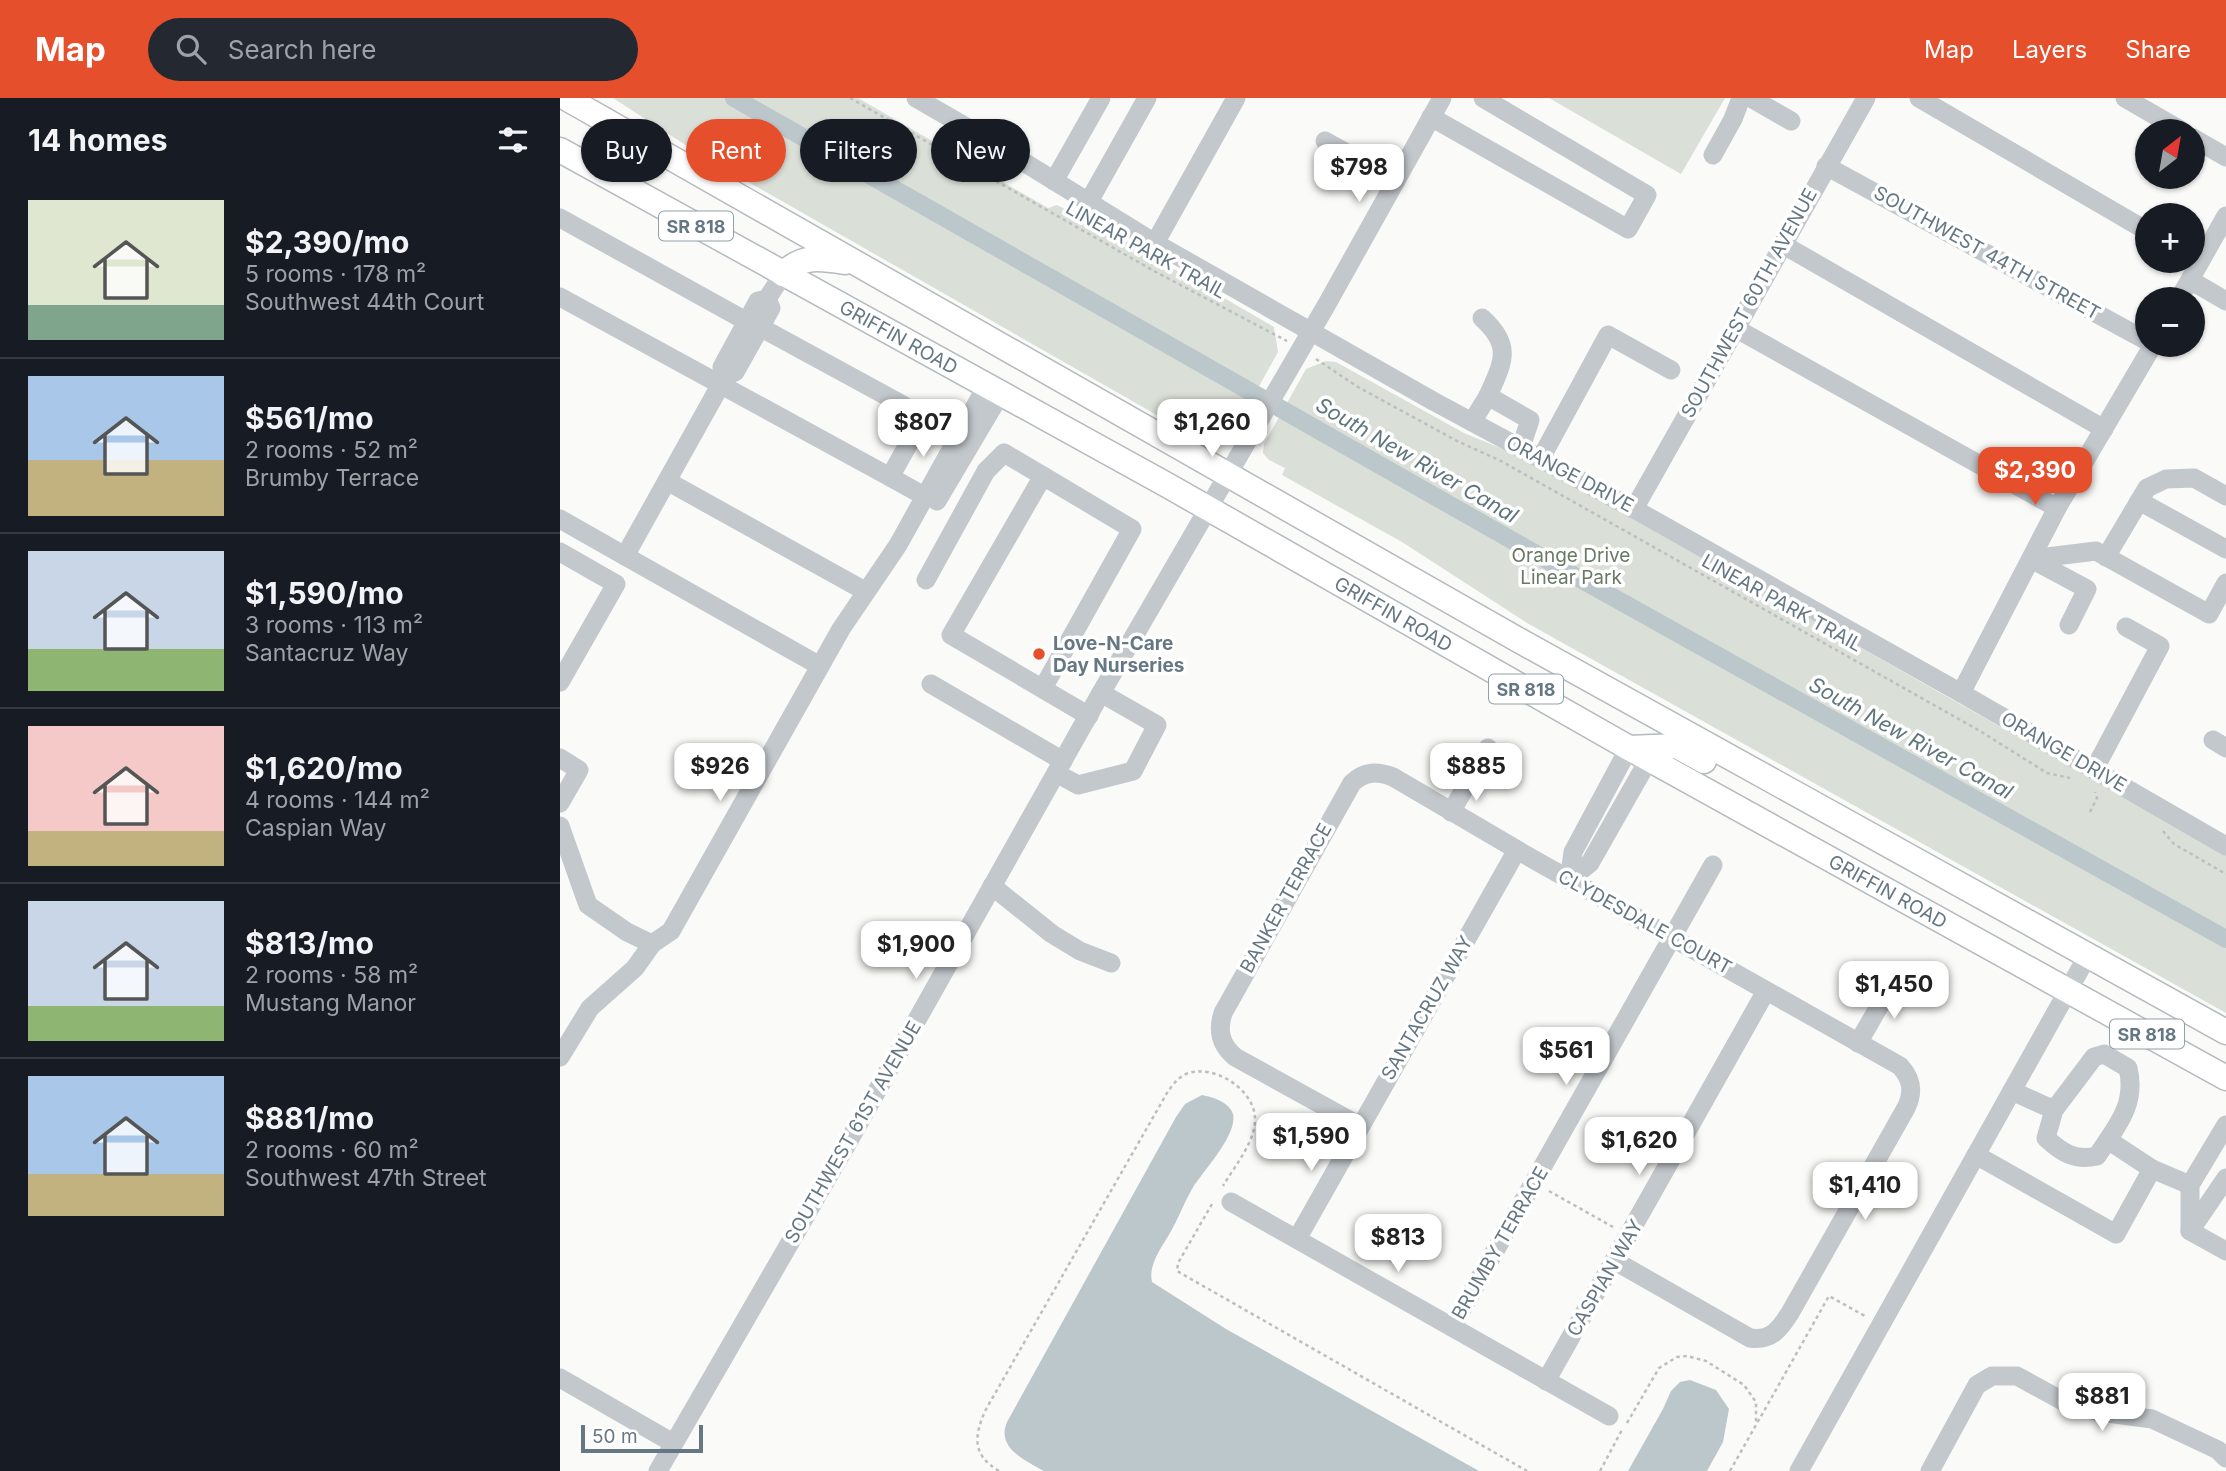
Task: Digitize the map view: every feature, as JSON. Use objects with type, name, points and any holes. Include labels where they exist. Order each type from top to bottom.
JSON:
[{"type":"main road","name":"GRIFFIN ROAD","points":[[566,98],[1840,820],[2226,1032]]},
{"type":"main road","name":"GRIFFIN ROAD","points":[[563,158],[994,389],[1639,753],[2226,1078]]},
{"type":"main road","points":[[783,274],[792,265],[805,259],[821,258],[859,265]]},
{"type":"main road","points":[[1639,753],[1677,746],[1825,827],[1840,820]]},
{"type":"street","name":"ORANGE DRIVE","points":[[916,98],[1155,243],[1961,693],[2093,778],[2226,846]]},
{"type":"street","points":[[1054,181],[1101,98]]},
{"type":"street","points":[[1088,203],[1147,98]]},
{"type":"street","points":[[1155,243],[1236,98]]},
{"type":"street","name":"SOUTHWEST 61ST AVENUE","points":[[658,1471],[841,1156],[1101,693],[1442,98]]},
{"type":"street","points":[[1431,117],[1628,229],[1647,195],[1483,98]]},
{"type":"street","points":[[1713,155],[1734,119],[1741,98]]},
{"type":"street","points":[[1751,98],[1791,121]]},
{"type":"street","name":"SOUTHWEST 60TH AVENUE","points":[[1634,509],[1826,166],[1867,98]]},
{"type":"street","points":[[1919,98],[2135,224]]},
{"type":"street","points":[[2124,98],[2161,119]]},
{"type":"street","points":[[1325,141],[1395,180]]},
{"type":"street","points":[[2205,145],[2226,157]]},
{"type":"street","name":"SOUTHWEST 44TH STREET","points":[[1826,166],[2135,334]]},
{"type":"street","points":[[2205,247],[2226,216]]},
{"type":"street","points":[[560,218],[903,405],[918,427],[890,477]]},
{"type":"street","points":[[1782,244],[2104,429]]},
{"type":"street","points":[[2186,287],[2192,273]]},
{"type":"street","points":[[625,556],[723,380],[735,372],[753,324],[771,308],[767,299],[783,274]]},
{"type":"street","points":[[2190,280],[2226,301]]},
{"type":"street","points":[[565,304],[663,361],[723,380],[926,497]]},
{"type":"street","points":[[1472,422],[1500,369],[1503,348],[1497,332],[1482,318]]},
{"type":"street","points":[[1735,328],[2057,508]]},
{"type":"street","points":[[1541,458],[1608,335],[1671,370]]},
{"type":"street","points":[[1961,693],[2057,508],[2146,357]]},
{"type":"street","points":[[560,1057],[590,1008],[635,968],[652,944],[671,931],[820,666],[994,389]]},
{"type":"street","points":[[892,554],[908,551],[994,389]]},
{"type":"street","points":[[1488,396],[1530,420],[1521,447]]},
{"type":"street","points":[[926,580],[986,471],[1004,453],[1132,529],[1043,688]]},
{"type":"street","points":[[1043,476],[951,635],[1089,716]]},
{"type":"street","points":[[2106,556],[2147,488],[2166,479],[2194,478],[2226,496]]},
{"type":"street","points":[[667,481],[865,592]]},
{"type":"street","points":[[2139,501],[2226,549]]},
{"type":"street","points":[[560,519],[820,666]]},
{"type":"street","points":[[2031,559],[2096,551],[2209,614],[2226,583]]},
{"type":"street","points":[[560,552],[616,584],[560,682]]},
{"type":"street","points":[[2031,559],[2087,589],[2069,625]]},
{"type":"street","points":[[2093,778],[2160,646],[2126,627]]},
{"type":"street","points":[[931,684],[1060,767],[1078,785],[1133,771],[1157,725],[1101,693]]},
{"type":"street","points":[[1451,812],[1488,748]]},
{"type":"street","points":[[1569,880],[1573,852],[1639,753]]},
{"type":"street","points":[[560,758],[579,770],[560,803]]},
{"type":"street","name":"CLYDESDALE COURT","points":[[1372,772],[1393,777],[1569,880],[1900,1066],[1911,1083],[1912,1091],[1906,1108],[1790,1313],[1776,1333],[1768,1338],[1750,1338],[1615,1261]]},
{"type":"street","name":"BANKER TERRACE","points":[[1360,1126],[1235,1057],[1226,1049],[1219,1026],[1223,1013],[1352,783],[1361,775],[1372,772]]},
{"type":"street","points":[[560,826],[588,905],[627,932],[652,944]]},
{"type":"street","name":"SANTACRUZ WAY","points":[[1297,1239],[1517,850]]},
{"type":"street","name":"BRUMBY TERRACE","points":[[1452,1327],[1713,865]]},
{"type":"street","points":[[992,886],[1052,934],[1080,951],[1111,963]]},
{"type":"street","points":[[1799,1471],[2088,954]]},
{"type":"street","points":[[1858,1043],[1895,979]]},
{"type":"street","name":"CASPIAN WAY","points":[[1546,1381],[1766,991]]},
{"type":"street","points":[[2104,1054],[2128,1068],[2132,1083],[2128,1108],[2097,1156],[2087,1158],[2063,1153],[2046,1138],[2054,1110],[2094,1057],[2104,1054]]},
{"type":"street","points":[[2012,1091],[2054,1110]]},
{"type":"street","points":[[2190,1231],[2190,1185],[2226,1125]]},
{"type":"street","points":[[2108,1140],[2152,1169],[2190,1185]]},
{"type":"street","points":[[1976,1155],[2116,1234],[2152,1169]]},
{"type":"street","points":[[2190,1231],[2226,1178]]},
{"type":"street","points":[[1231,1202],[1609,1416]]},
{"type":"street","points":[[2190,1231],[2226,1251]]},
{"type":"street","points":[[1930,1471],[1977,1385],[1992,1376],[2017,1376],[2070,1405],[2152,1419],[2218,1450],[2226,1458]]},
{"type":"street","points":[[560,1378],[673,1443]]},
{"type":"path","name":"LINEAR PARK TRAIL","points":[[850,98],[1154,271],[1283,339]]},
{"type":"path","name":"LINEAR PARK TRAIL","points":[[1317,360],[1358,387],[1457,442],[1501,461],[1980,731],[2047,774],[2073,778]]},
{"type":"path","points":[[2093,778],[2102,792]]},
{"type":"path","points":[[2090,811],[2097,798],[2093,778]]},
{"type":"path","points":[[2158,826],[2174,844],[2226,874]]},
{"type":"path","points":[[999,1471],[984,1459],[978,1450],[976,1438],[985,1411],[1167,1093],[1175,1082],[1185,1075],[1206,1072],[1217,1075],[1247,1094],[1253,1104],[1255,1126],[1250,1140],[1178,1263],[1177,1271],[1527,1471]]},
{"type":"path","points":[[1549,1191],[1619,1231]]},
{"type":"path","points":[[1730,1471],[1829,1296],[1874,1321]]},
{"type":"path","points":[[1600,1471],[1653,1375],[1677,1357],[1697,1357],[1740,1381],[1756,1402],[1756,1424]]},
{"type":"green space","points":[[613,98],[858,98],[894,119],[800,119],[800,182],[917,182],[917,132],[931,140],[931,182],[1003,182],[1048,208],[1057,205],[1103,228],[1274,327],[1278,352],[1232,435],[1217,438],[1195,427],[1190,434],[748,182],[786,182],[786,119],[686,119],[686,145],[672,136],[672,119],[645,119]]},
{"type":"green space","points":[[1549,98],[1725,98],[1681,174]]},
{"type":"green space","name":"Orange Drive Linear Park","points":[[1326,361],[1336,362],[1464,433],[1515,454],[1558,476],[2226,855],[2226,1013],[1527,623],[1402,542],[1282,475],[1285,468],[1269,460],[1263,453],[1264,444],[1306,369]]},
{"type":"shaded area","points":[[1202,1095],[1228,1106],[1233,1114],[1233,1123],[1225,1142],[1192,1189],[1156,1256],[1152,1282],[1226,1329],[1479,1471],[1044,1471],[1021,1458],[1009,1446],[1005,1439],[1007,1422],[1176,1117],[1185,1104]]},
{"type":"shaded area","points":[[1690,1380],[1716,1390],[1729,1409],[1723,1442],[1707,1471],[1628,1471],[1671,1391],[1680,1382]]},
{"type":"waterway","name":"South New River Canal","points":[[734,98],[1566,571],[2226,939]]},
{"type":"place","name":"Love-N-Care Day Nurseries","points":[[1039,654]]}]
